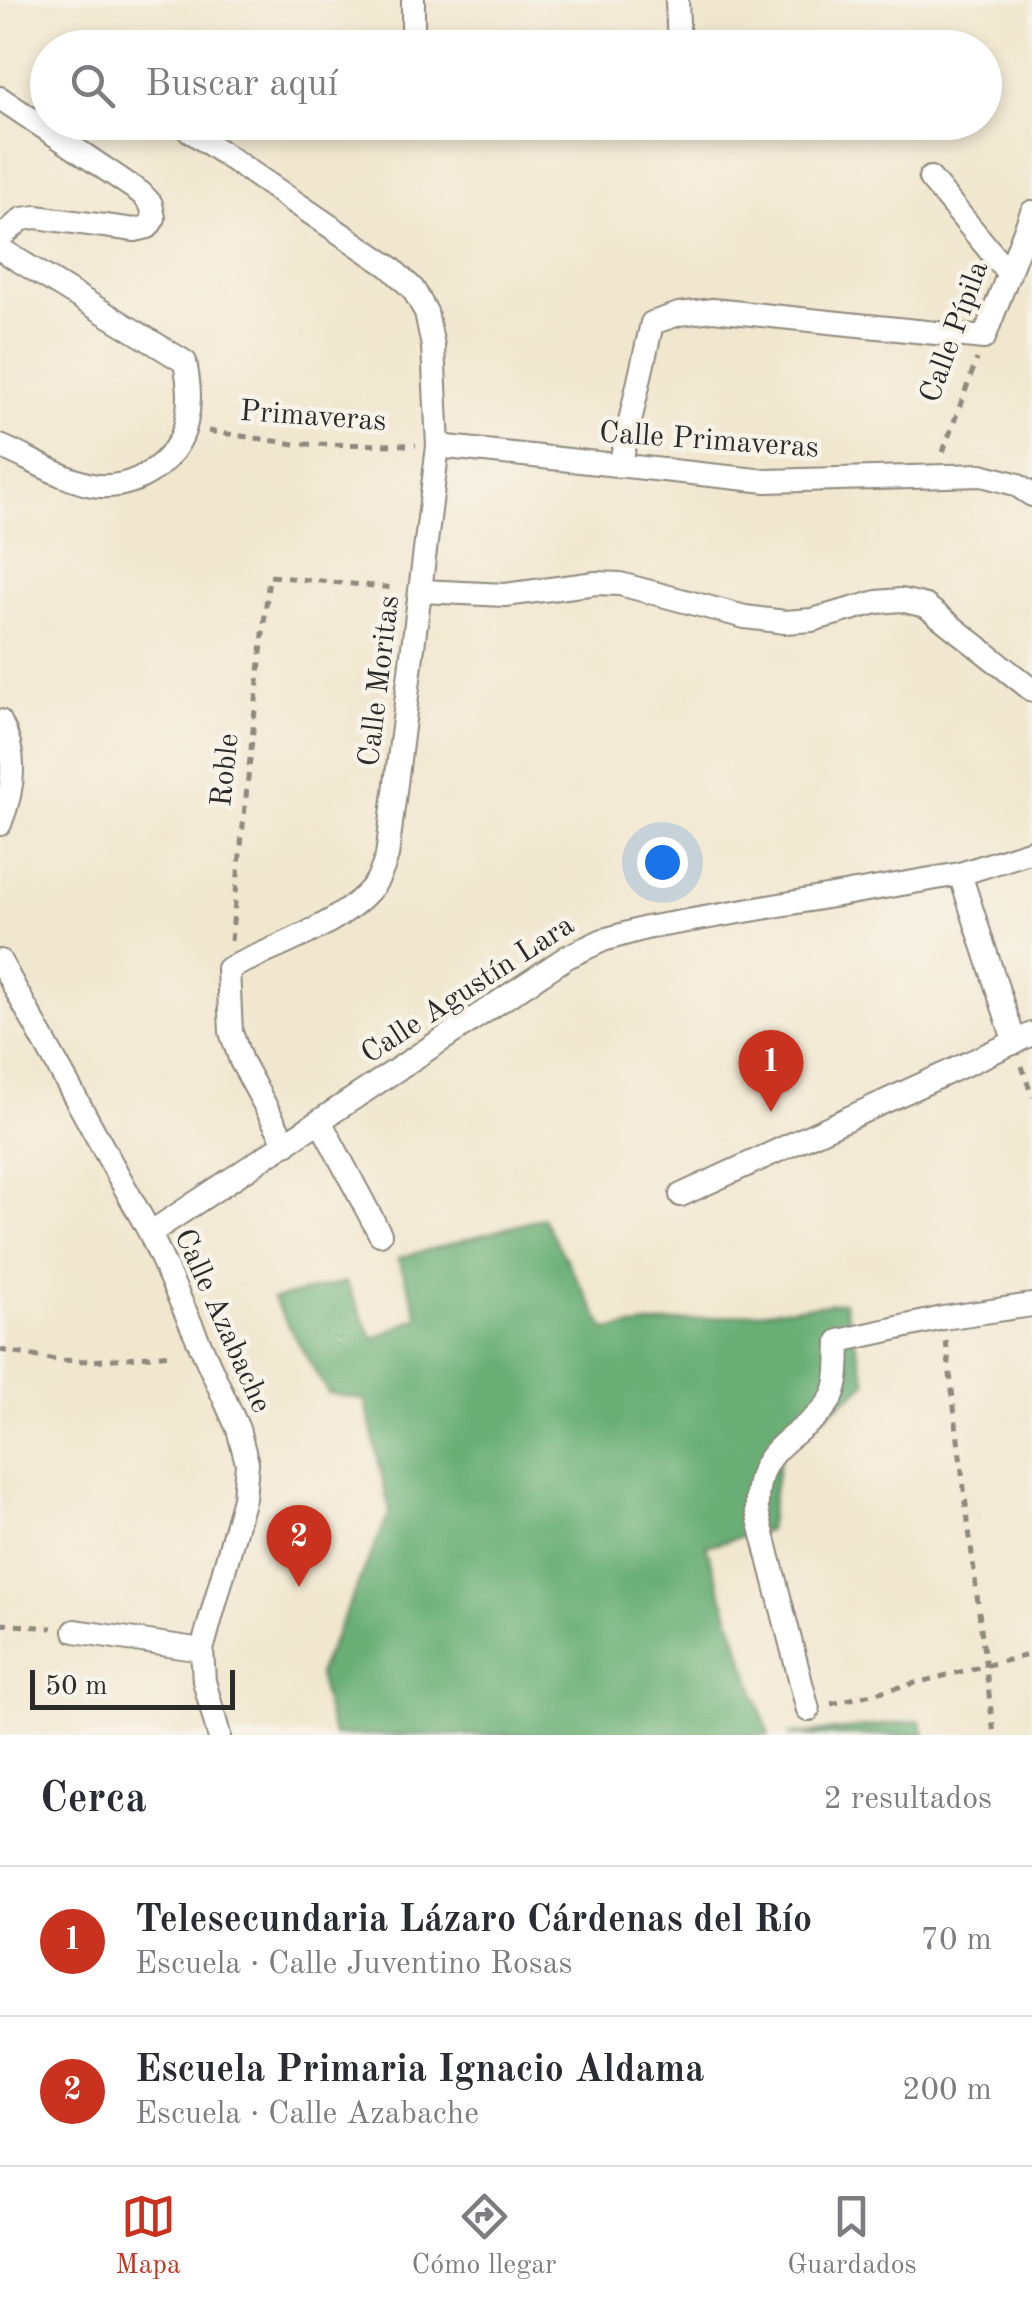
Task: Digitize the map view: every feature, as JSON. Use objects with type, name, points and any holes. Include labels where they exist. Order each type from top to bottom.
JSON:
[{"type":"street","points":[[412,30],[413,0]]},
{"type":"street","points":[[677,0],[678,30]]},
{"type":"street","points":[[0,98],[30,118]]},
{"type":"street","points":[[0,238],[22,219],[36,217],[136,230],[148,227],[154,218],[142,192],[63,140]]},
{"type":"street","name":"Calle Moritas","points":[[203,140],[390,268],[412,289],[426,312],[433,346],[438,446],[388,856],[376,884],[332,919],[228,969]]},
{"type":"street","points":[[930,178],[1009,274]]},
{"type":"street","name":"Calle Pípila","points":[[984,338],[1032,212]]},
{"type":"street","points":[[0,249],[185,362],[191,389],[186,428],[167,458],[138,481],[112,487],[90,485],[0,446]]},
{"type":"street","points":[[620,466],[652,324],[679,314],[713,310],[984,338]]},
{"type":"street","name":"Calle Primaveras","points":[[438,446],[766,481],[982,475],[1015,484],[1032,495]]},
{"type":"street","points":[[422,591],[505,595],[596,582],[620,584],[746,617],[785,622],[812,620],[877,602],[901,600],[926,606],[1032,690]]},
{"type":"street","points":[[0,721],[9,737],[14,778],[0,824]]},
{"type":"street","name":"Calle Agustín Lara","points":[[150,1233],[567,957],[603,940],[646,928],[960,874],[1032,850]]},
{"type":"street","points":[[681,1194],[1023,1038],[960,874]]},
{"type":"street","name":"Calle Azabache","points":[[0,961],[150,1233],[238,1429],[246,1463],[244,1498],[202,1650],[204,1681],[219,1735]]},
{"type":"street","points":[[228,969],[230,1032],[241,1061],[286,1144]]},
{"type":"street","points":[[320,1121],[380,1234]]},
{"type":"street","points":[[808,1710],[757,1511],[756,1487],[762,1467],[774,1451],[824,1410],[836,1382],[839,1342],[943,1318],[1032,1305]]},
{"type":"street","points":[[75,1630],[202,1650]]},
{"type":"path","name":"Calle Pípila","points":[[935,474],[984,338]]},
{"type":"path","name":"Primaveras","points":[[186,428],[295,444],[438,446]]},
{"type":"path","name":"Roble","points":[[228,969],[270,576],[422,591]]},
{"type":"path","points":[[1023,1038],[1032,1096]]},
{"type":"path","points":[[943,1318],[994,1735]]},
{"type":"path","points":[[0,1350],[56,1360],[172,1354]]},
{"type":"path","points":[[0,1624],[75,1630]]},
{"type":"path","points":[[808,1710],[1032,1654]]},
{"type":"green space","points":[[543,1218],[606,1330],[844,1302],[867,1383],[781,1449],[768,1530],[706,1546],[769,1735],[333,1735],[318,1674],[390,1512],[365,1400],[328,1393],[273,1299],[346,1282],[373,1339],[419,1317],[398,1258]]},
{"type":"green space","points":[[920,1721],[925,1735],[788,1735]]},
{"type":"place","name":"Telesecundaria Lázaro Cárdenas del Río","points":[[771,1112]]},
{"type":"place","name":"Escuela Primaria Ignacio Aldama","points":[[299,1587]]}]
